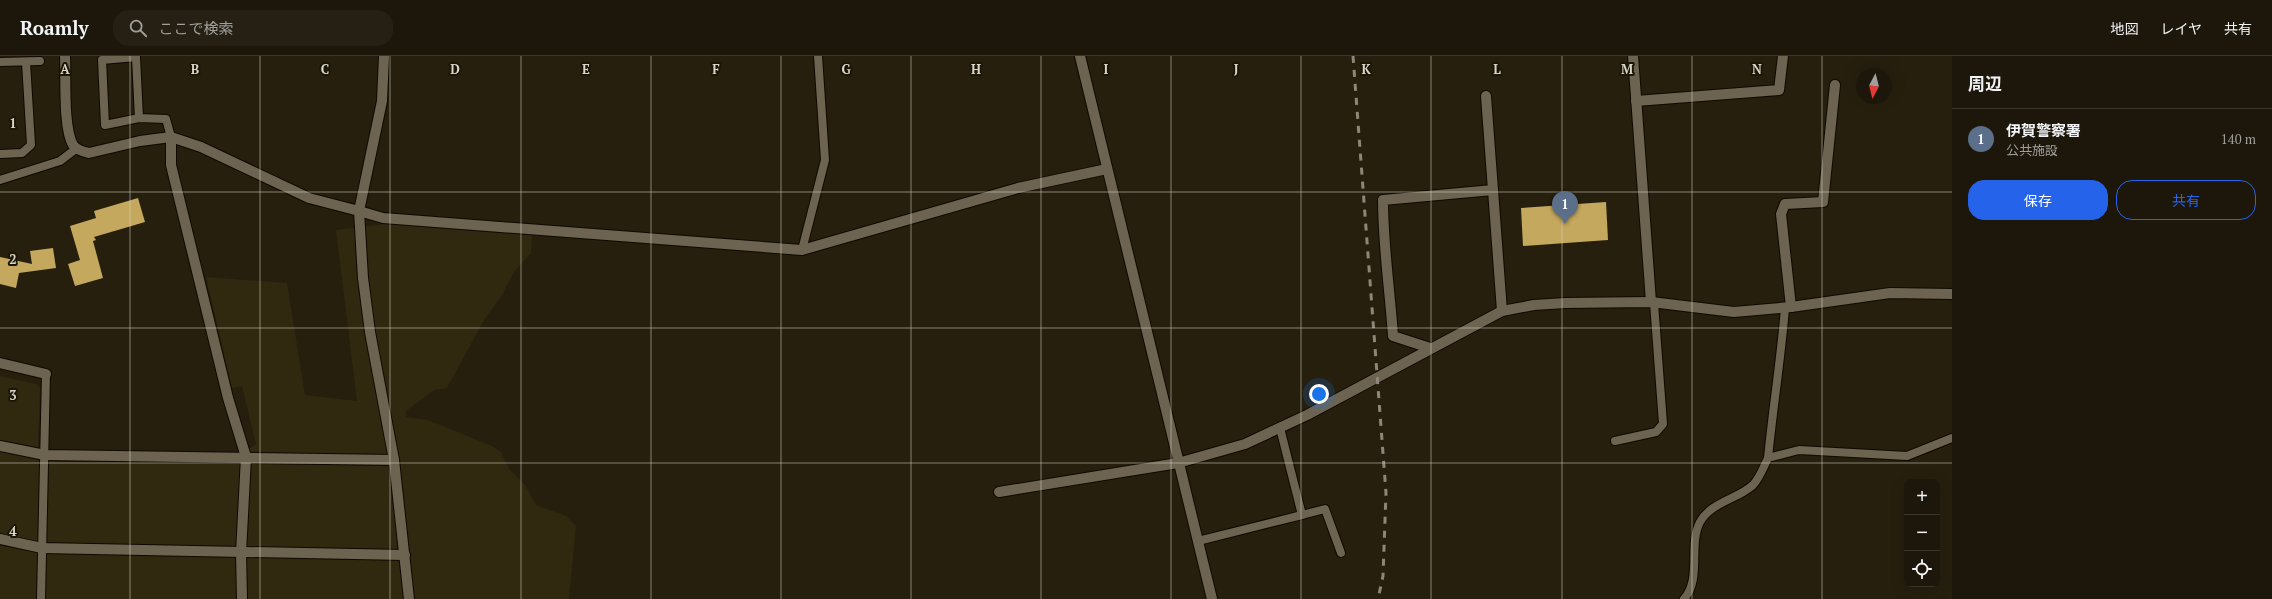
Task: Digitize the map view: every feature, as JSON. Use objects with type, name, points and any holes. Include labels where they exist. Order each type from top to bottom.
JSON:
[{"type":"street","points":[[65,56],[68,128],[73,144],[77,148],[89,153],[140,141],[171,137],[201,147],[309,198],[383,218],[802,250],[1018,188],[1107,169]]},
{"type":"street","points":[[384,56],[382,100],[359,211],[363,278],[370,332],[394,460],[405,555],[408,599]]},
{"type":"street","points":[[1080,56],[1212,599]]},
{"type":"street","points":[[1633,56],[1652,302]]},
{"type":"street","points":[[1636,101],[1779,90],[1783,56]]},
{"type":"street","points":[[1788,308],[1781,214],[1785,204],[1823,202],[1835,85]]},
{"type":"street","points":[[1486,96],[1502,311]]},
{"type":"street","points":[[171,137],[170,165],[228,398],[246,457],[241,553],[242,599]]},
{"type":"street","points":[[1430,348],[1393,336],[1389,282],[1383,244],[1383,200],[1493,190]]},
{"type":"street","points":[[999,492],[1178,463],[1245,444],[1307,415],[1430,348],[1502,311],[1534,305],[1565,303],[1652,302],[1734,312],[1788,308],[1890,293],[1952,294]]},
{"type":"street","points":[[0,363],[46,374]]},
{"type":"street","points":[[0,446],[45,455],[394,460]]},
{"type":"street","points":[[0,539],[42,548],[405,555]]},
{"type":"lane","points":[[802,250],[825,160],[818,56]]},
{"type":"lane","points":[[139,118],[136,57],[102,60],[105,125],[139,118],[166,119],[171,137]]},
{"type":"lane","points":[[0,62],[40,61]]},
{"type":"lane","points":[[0,154],[22,153],[31,145],[26,62]]},
{"type":"lane","points":[[0,180],[60,161],[77,148]]},
{"type":"lane","points":[[1615,441],[1656,432],[1662,424],[1652,302]]},
{"type":"lane","points":[[1684,599],[1689,594],[1692,581],[1695,534],[1701,520],[1710,510],[1754,484],[1768,458],[1775,391],[1788,308]]},
{"type":"lane","points":[[0,359],[13,366]]},
{"type":"lane","points":[[41,599],[46,374]]},
{"type":"lane","points":[[1280,428],[1302,515]]},
{"type":"lane","points":[[1768,458],[1799,450],[1907,456],[1952,438]]},
{"type":"lane","points":[[1198,541],[1325,508],[1341,553]]},
{"type":"shaded area","points":[[386,224],[532,235],[531,253],[513,273],[502,295],[484,320],[447,388],[434,390],[406,411],[406,417],[428,420],[492,446],[501,452],[509,469],[525,485],[536,505],[566,516],[576,526],[569,599],[0,599],[0,376],[36,384],[40,388],[38,447],[55,462],[227,464],[256,444],[242,386],[232,388],[206,277],[287,283],[305,395],[357,401],[336,230]]},
{"type":"building","points":[[138,198],[145,222],[94,237],[96,240],[93,241],[103,278],[75,286],[68,264],[80,260],[70,226],[96,218],[94,211]]},
{"type":"building","points":[[1606,202],[1608,240],[1523,246],[1521,208]]},
{"type":"building","points":[[53,248],[56,268],[19,273],[16,288],[0,284],[0,257],[32,264],[30,251]]},
{"type":"railway","points":[[1353,56],[1386,493],[1383,576],[1378,599]]},
{"type":"place","name":"伊賀警察署","points":[[1565,224]]}]
